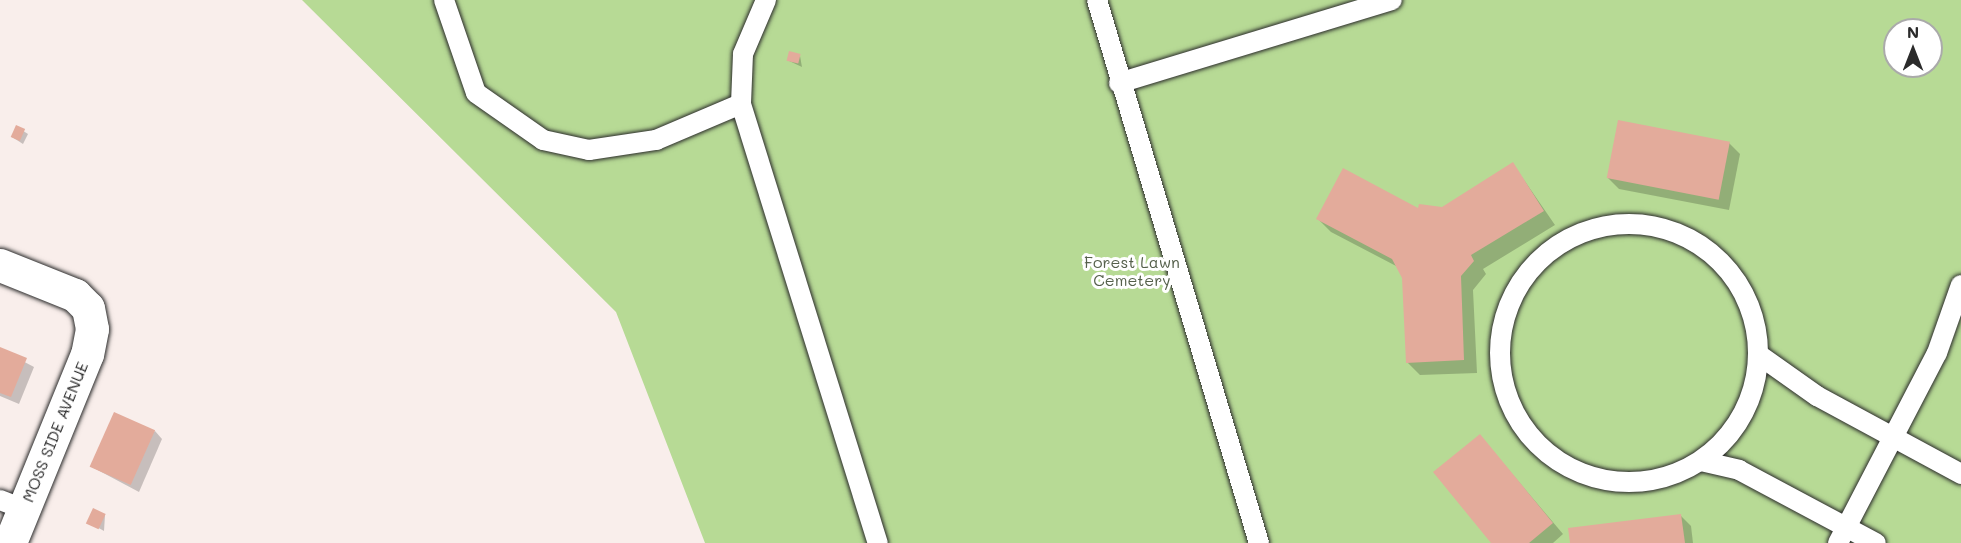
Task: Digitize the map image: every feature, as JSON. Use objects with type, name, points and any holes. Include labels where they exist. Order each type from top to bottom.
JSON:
[{"type":"street","name":"MOSS SIDE AVENUE","points":[[0,265],[75,295],[91,318],[87,354],[12,505],[10,543]]},
{"type":"lane","points":[[444,0],[476,93],[543,140],[589,150],[656,140],[741,104]]},
{"type":"lane","points":[[766,0],[743,54],[741,104],[878,543]]},
{"type":"lane","points":[[1097,0],[1119,83],[1259,543]]},
{"type":"lane","points":[[1119,83],[1392,0]]},
{"type":"lane","points":[[1644,224],[1680,234],[1713,254],[1738,283],[1754,318],[1759,355],[1743,415],[1701,461],[1666,477],[1628,482],[1600,478],[1556,460],[1528,434],[1509,401],[1500,364],[1502,326],[1515,290],[1538,260],[1569,238],[1605,225],[1644,224]]},
{"type":"lane","points":[[1842,535],[1937,353],[1961,285]]},
{"type":"lane","points":[[1759,355],[1817,396],[1961,474]]},
{"type":"lane","points":[[1701,461],[1739,470],[1842,535],[1876,543]]},
{"type":"green space","name":"Forest Lawn Cemetery","points":[[302,0],[1961,0],[1961,543],[705,543],[616,312]]},
{"type":"building","points":[[789,51],[801,54],[798,64],[787,61]]},
{"type":"building","points":[[1618,120],[1730,142],[1719,200],[1607,178]]},
{"type":"building","points":[[16,125],[25,129],[20,141],[11,137]]},
{"type":"building","points":[[1513,162],[1544,211],[1471,255],[1474,261],[1461,276],[1464,360],[1406,363],[1402,278],[1392,259],[1316,219],[1343,168],[1418,208],[1419,204],[1442,207]]},
{"type":"building","points":[[0,347],[27,358],[11,397],[0,393]]},
{"type":"building","points":[[114,412],[155,430],[131,485],[90,467]]},
{"type":"building","points":[[1480,434],[1553,523],[1529,543],[1491,543],[1433,472]]},
{"type":"building","points":[[93,508],[106,514],[99,529],[86,523]]},
{"type":"building","points":[[1681,514],[1685,543],[1570,543],[1568,528]]}]
